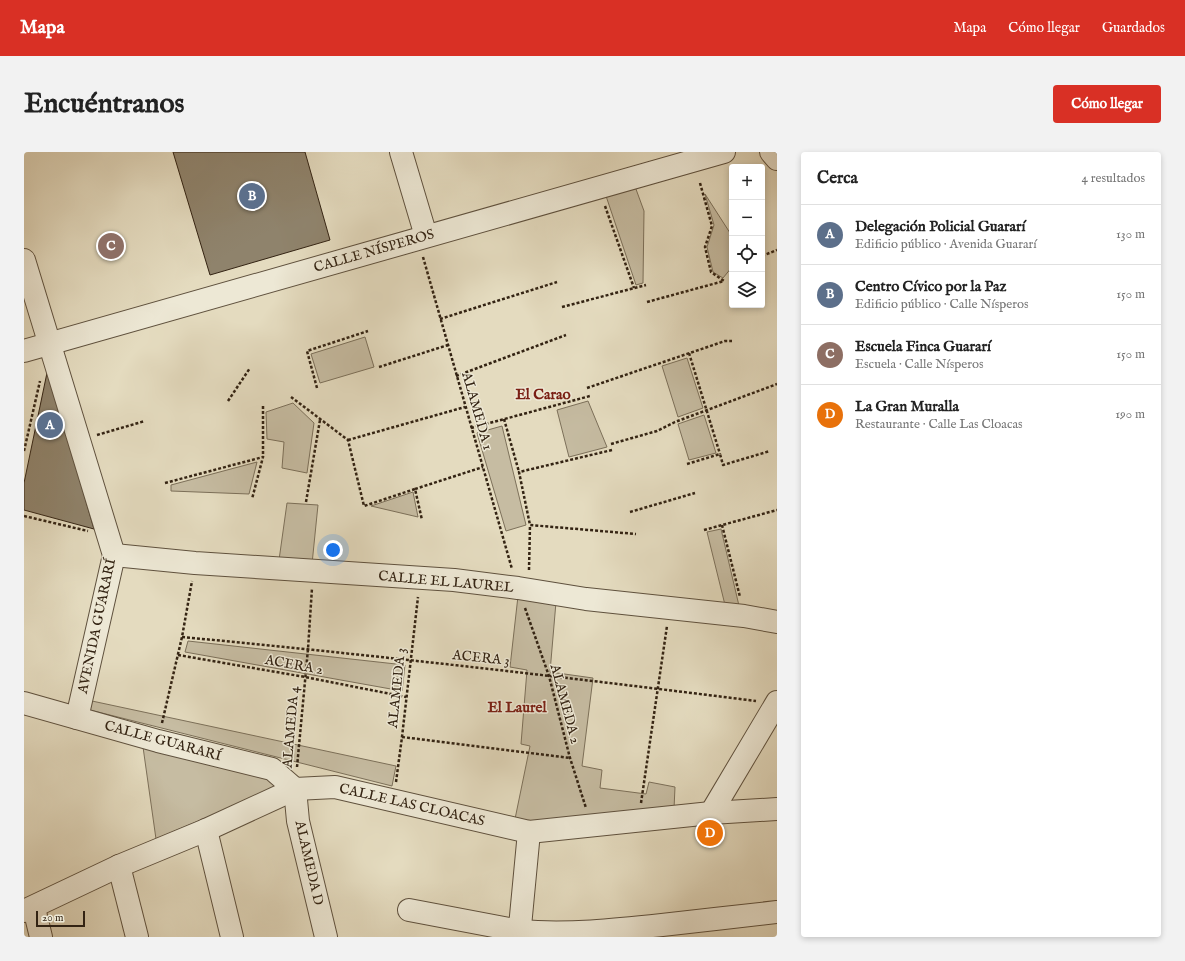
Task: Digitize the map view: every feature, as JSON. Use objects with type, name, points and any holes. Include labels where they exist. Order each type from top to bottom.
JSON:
[{"type":"street","points":[[401,152],[422,238]]},
{"type":"street","name":"CALLE NÍSPEROS","points":[[24,351],[724,152]]},
{"type":"street","points":[[771,152],[777,160]]},
{"type":"street","points":[[24,260],[112,546]]},
{"type":"street","name":"CALLE EL LAUREL","points":[[112,546],[195,563],[454,580],[586,599],[744,616],[777,622]]},
{"type":"street","name":"AVENIDA GUARARÍ","points":[[77,718],[112,546]]},
{"type":"street","name":"CALLE GUARARÍ","points":[[24,703],[158,741],[272,769],[295,789]]},
{"type":"street","points":[[711,813],[776,703]]},
{"type":"street","name":"CALLE LAS CLOACAS","points":[[29,910],[120,866],[206,830],[295,789],[335,787],[529,832],[711,813],[777,809]]},
{"type":"street","name":"ALAMEDA D","points":[[295,789],[298,821],[326,937]]},
{"type":"street","points":[[206,830],[232,937]]},
{"type":"street","points":[[519,934],[529,832]]},
{"type":"street","points":[[120,866],[137,937]]},
{"type":"street","points":[[29,910],[41,937]]},
{"type":"street","points":[[409,910],[519,934],[619,930],[777,912]]},
{"type":"path","points":[[647,302],[724,281],[711,272],[705,247],[712,226],[700,183]]},
{"type":"path","points":[[599,188],[634,288]]},
{"type":"path","name":"ALAMEDA 1","points":[[422,238],[440,319],[518,588]]},
{"type":"path","points":[[765,255],[777,250]]},
{"type":"path","points":[[440,319],[557,282]]},
{"type":"path","points":[[562,307],[646,285]]},
{"type":"path","points":[[317,388],[307,351],[368,331]]},
{"type":"path","points":[[456,376],[566,335]]},
{"type":"path","points":[[587,388],[689,353],[732,341]]},
{"type":"path","points":[[378,367],[448,345]]},
{"type":"path","points":[[689,353],[723,466],[770,451]]},
{"type":"path","points":[[228,401],[250,368]]},
{"type":"path","points":[[24,451],[40,381]]},
{"type":"path","points":[[610,444],[657,431],[675,422],[777,384]]},
{"type":"path","points":[[471,428],[590,396]]},
{"type":"path","points":[[291,397],[348,440],[364,506],[483,467]]},
{"type":"path","points":[[252,499],[263,457],[263,406]]},
{"type":"path","points":[[348,440],[465,407]]},
{"type":"path","points":[[504,419],[519,472],[530,525],[529,576],[518,588]]},
{"type":"path","points":[[306,502],[320,420]]},
{"type":"path","points":[[79,441],[145,421]]},
{"type":"path","points":[[519,472],[612,450]]},
{"type":"path","points":[[687,464],[720,454]]},
{"type":"path","points":[[165,483],[263,457]]},
{"type":"path","points":[[415,489],[422,520]]},
{"type":"path","points":[[630,512],[695,493]]},
{"type":"path","points":[[704,530],[777,510]]},
{"type":"path","points":[[24,516],[112,546]]},
{"type":"path","points":[[530,525],[636,534]]},
{"type":"path","points":[[722,525],[744,616]]},
{"type":"path","points":[[158,741],[182,637],[195,563]]},
{"type":"path","name":"ALAMEDA 4","points":[[295,789],[308,649],[313,571]]},
{"type":"path","name":"ALAMEDA 3","points":[[393,801],[402,737],[420,578]]},
{"type":"path","name":"ALAMEDA 2","points":[[518,588],[549,676],[570,758],[592,825]]},
{"type":"path","points":[[638,821],[670,608]]},
{"type":"path","name":"ACERA 3","points":[[182,637],[411,660],[776,703]]},
{"type":"path","name":"ACERA 2","points":[[178,655],[305,677],[406,697]]},
{"type":"path","points":[[402,737],[570,758]]},
{"type":"shaded area","points":[[633,181],[644,211],[643,283],[636,285],[604,190]]},
{"type":"shaded area","points":[[705,194],[729,231],[729,271],[723,278],[713,272],[707,247],[714,225]]},
{"type":"shaded area","points":[[365,337],[374,367],[320,383],[311,354]]},
{"type":"shaded area","points":[[687,358],[703,408],[678,417],[662,366]]},
{"type":"shaded area","points":[[588,401],[607,447],[569,457],[557,410]]},
{"type":"shaded area","points":[[293,403],[314,423],[307,473],[282,468],[284,442],[267,439],[266,412]]},
{"type":"shaded area","points":[[704,415],[716,453],[689,460],[678,424]]},
{"type":"shaded area","points":[[502,426],[526,525],[506,531],[477,433]]},
{"type":"shaded area","points":[[257,462],[249,494],[171,491],[171,485]]},
{"type":"shaded area","points":[[413,492],[418,517],[371,506]]},
{"type":"shaded area","points":[[287,503],[318,505],[312,564],[279,560]]},
{"type":"shaded area","points":[[721,529],[740,610],[726,609],[707,532]]},
{"type":"shaded area","points":[[518,596],[556,602],[550,672],[593,678],[582,766],[602,770],[600,788],[646,794],[649,782],[675,787],[674,809],[540,822],[515,819],[530,746],[521,744],[527,670],[510,667]]},
{"type":"shaded area","points":[[188,641],[405,665],[402,691],[185,652]]},
{"type":"shaded area","points":[[92,701],[396,766],[392,786],[90,710]]},
{"type":"shaded area","points":[[143,747],[269,775],[276,788],[156,839]]},
{"type":"building","points":[[173,152],[305,152],[330,240],[210,275]]},
{"type":"building","points":[[48,368],[94,529],[24,510],[24,483]]},
{"type":"place","name":"Centro Cívico por la Paz","points":[[252,196]]},
{"type":"place","name":"Escuela Finca Guararí","points":[[111,246]]},
{"type":"place","name":"Delegación Policial Guararí","points":[[50,425]]},
{"type":"place","name":"La Gran Muralla","points":[[710,833]]},
{"type":"district","name":"El Carao","points":[[543,394]]},
{"type":"district","name":"El Laurel","points":[[517,707]]}]
